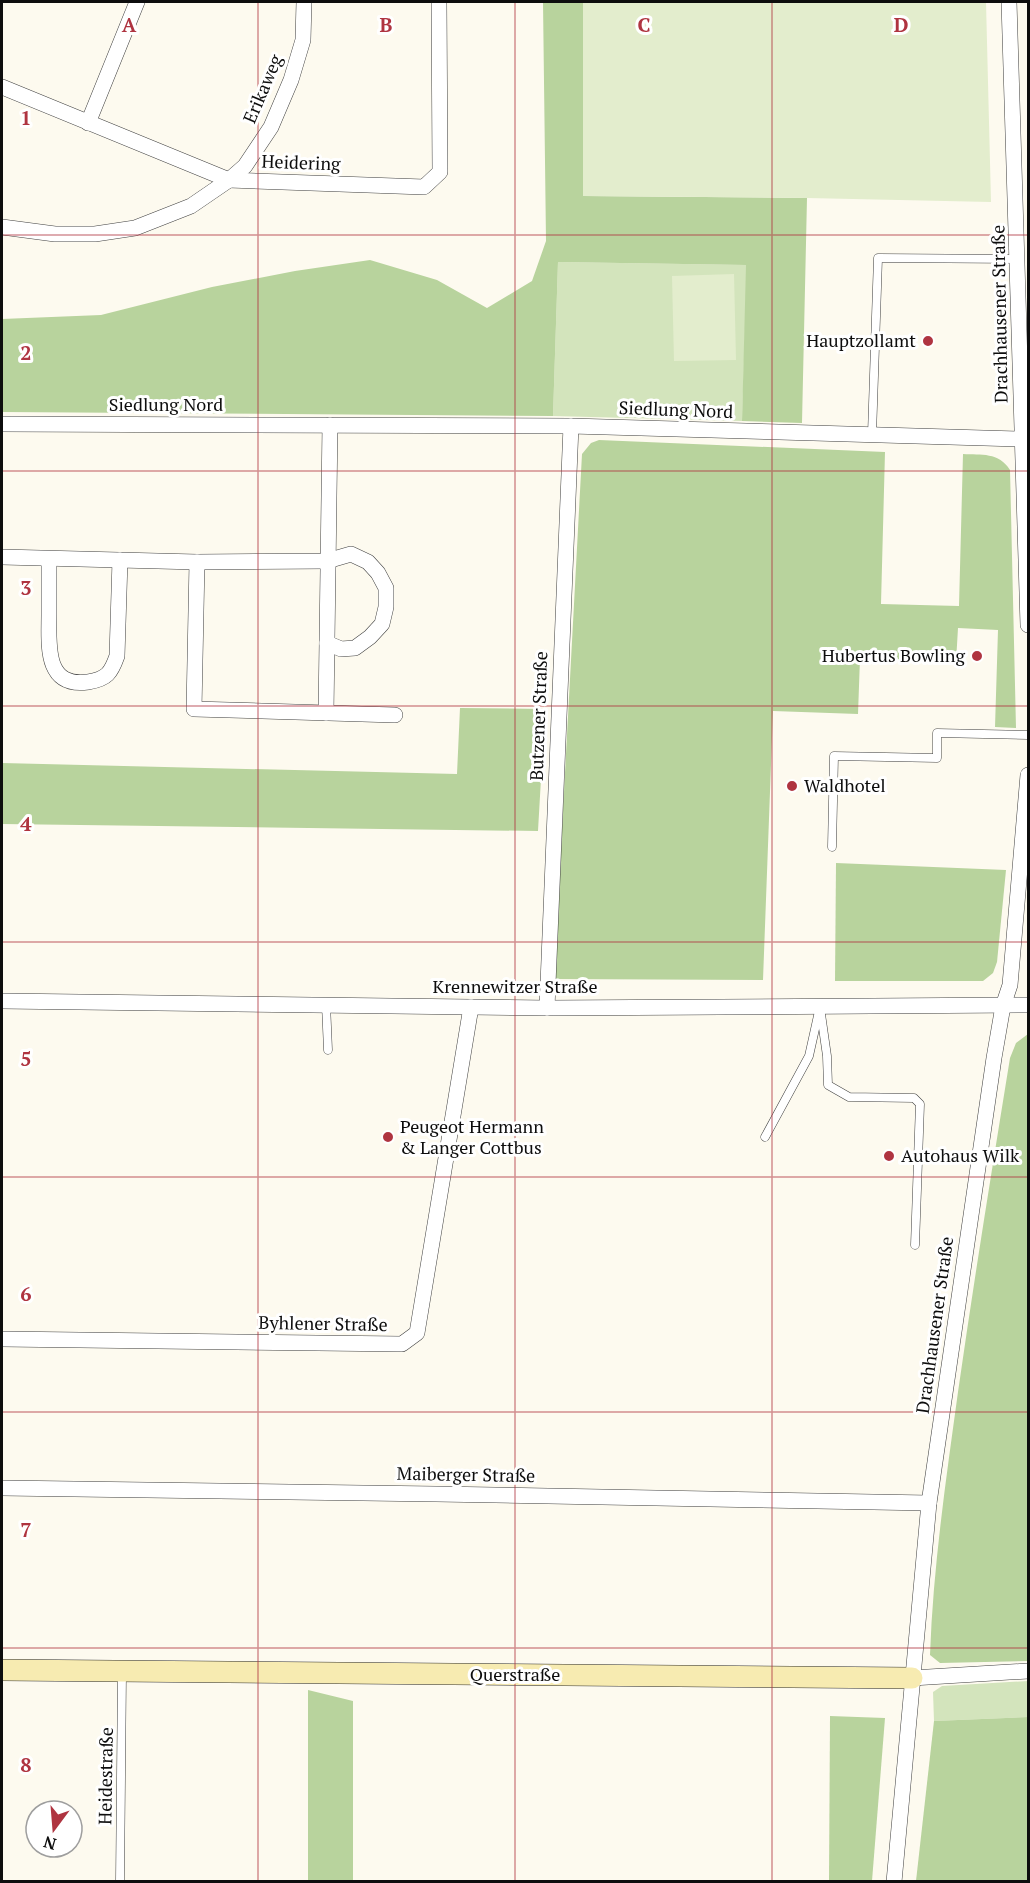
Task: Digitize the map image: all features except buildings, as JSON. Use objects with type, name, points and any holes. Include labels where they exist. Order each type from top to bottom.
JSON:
[{"type":"street","points":[[88,123],[137,2]]},
{"type":"street","name":"Erikaweg","points":[[2,226],[56,234],[95,234],[135,228],[191,207],[229,180],[246,166],[271,127],[291,80],[303,40],[304,2]]},
{"type":"street","name":"Heidering","points":[[2,87],[229,180],[424,187],[440,172],[439,2]]},
{"type":"street","name":"Drachhausener Straße","points":[[1009,2],[1022,178],[1018,259],[1029,625]]},
{"type":"street","name":"Siedlung Nord","points":[[2,424],[572,426],[1022,438]]},
{"type":"street","points":[[326,713],[330,425]]},
{"type":"street","name":"Butzener Straße","points":[[547,1008],[572,426]]},
{"type":"street","points":[[2,558],[197,562],[327,561],[351,554],[368,562],[378,573],[386,588],[386,607],[381,624],[370,638],[355,648],[341,650],[327,643]]},
{"type":"street","points":[[49,559],[48,655],[56,670],[65,679],[85,682],[103,679],[112,669],[117,656],[120,560]]},
{"type":"street","points":[[197,562],[194,708],[395,715]]},
{"type":"street","name":"Drachhausener Straße","points":[[894,1881],[929,1503],[1003,1006],[1010,985],[1029,775]]},
{"type":"street","name":"Krennewitzer Straße","points":[[2,1001],[547,1008],[1029,1005]]},
{"type":"street","name":"Byhlener Straße","points":[[2,1339],[402,1344],[417,1334],[471,1007]]},
{"type":"street","name":"Maiberger Straße","points":[[2,1488],[929,1503]]},
{"type":"street","name":"Querstraße","points":[[2,1670],[912,1678],[1029,1671]]},
{"type":"lane","points":[[872,434],[878,258],[1018,259]]},
{"type":"lane","points":[[832,847],[834,756],[937,758],[937,733],[1029,735]]},
{"type":"lane","points":[[326,1004],[328,1050]]},
{"type":"lane","points":[[765,1137],[809,1056],[820,1007]]},
{"type":"lane","points":[[820,1007],[827,1056],[828,1085],[849,1097],[914,1098],[920,1104],[915,1245]]},
{"type":"lane","name":"Heidestraße","points":[[120,1881],[122,1671]]},
{"type":"green space","points":[[543,2],[583,2],[584,196],[807,198],[802,423],[742,421],[746,265],[558,262],[553,416],[2,412],[2,319],[101,315],[212,287],[370,260],[437,280],[487,308],[532,281],[546,241]]},
{"type":"green space","points":[[583,2],[986,2],[991,202],[583,196]]},
{"type":"green space","points":[[558,262],[747,265],[742,421],[553,416]]},
{"type":"green space","points":[[734,274],[736,360],[674,361],[672,276]]},
{"type":"green space","points":[[599,440],[885,452],[881,604],[959,606],[963,454],[995,457],[1006,464],[1010,470],[1016,728],[995,727],[998,630],[958,628],[956,662],[860,658],[858,714],[773,711],[763,980],[554,979],[582,454],[591,443]]},
{"type":"green space","points":[[460,708],[545,709],[538,831],[2,824],[2,763],[457,774]]},
{"type":"green space","points":[[836,863],[1006,870],[997,962],[993,973],[983,981],[835,981]]},
{"type":"green space","points":[[1028,1034],[1028,1661],[940,1663],[930,1655],[934,1589],[958,1392],[1010,1058],[1016,1043]]},
{"type":"green space","points":[[1028,1681],[1028,1717],[934,1721],[933,1692],[942,1686]]},
{"type":"green space","points":[[308,1690],[353,1701],[353,1881],[308,1881]]},
{"type":"green space","points":[[830,1716],[885,1718],[872,1881],[829,1881]]},
{"type":"green space","points":[[1028,1717],[1028,1881],[916,1881],[934,1721]]},
{"type":"place","name":"Hauptzollamt","points":[[928,341]]},
{"type":"place","name":"Hubertus Bowling","points":[[977,656]]},
{"type":"place","name":"Waldhotel","points":[[792,786]]},
{"type":"place","name":"Peugeot Hermann & Langer Cottbus","points":[[388,1137]]},
{"type":"place","name":"Autohaus Wilk","points":[[889,1156]]}]
